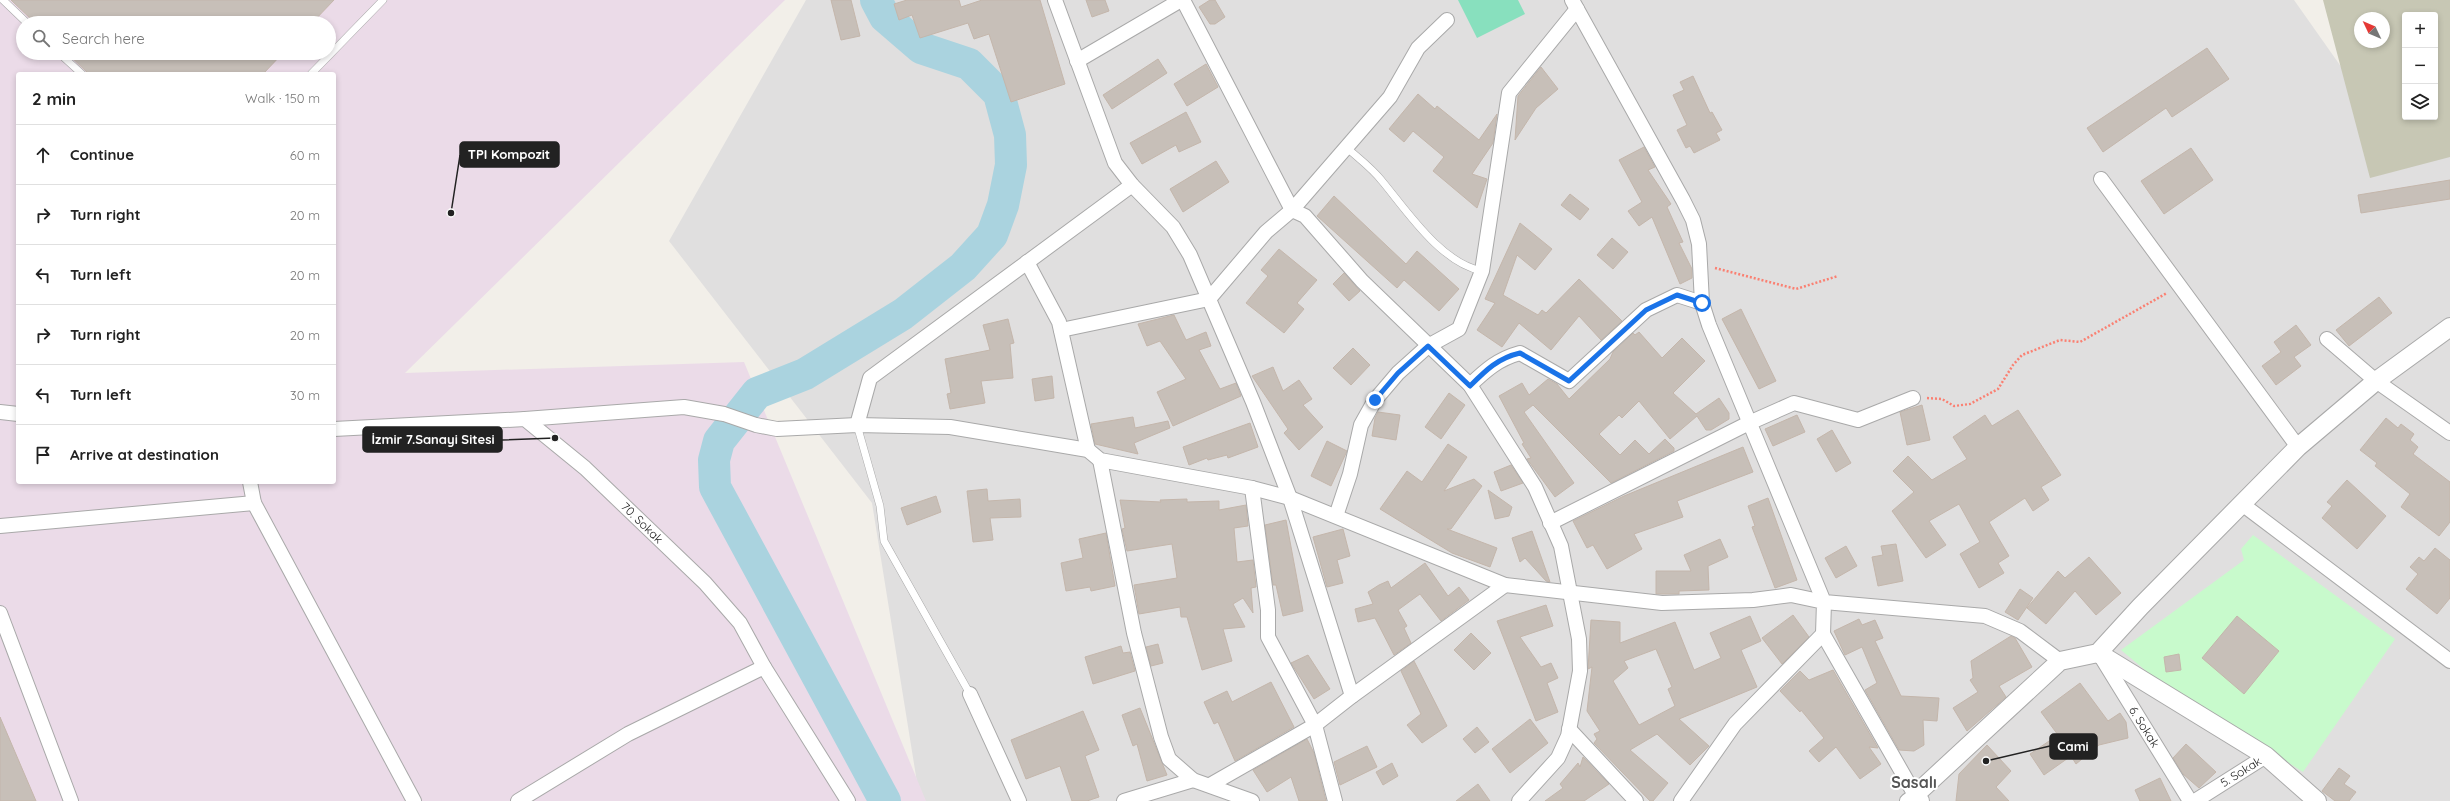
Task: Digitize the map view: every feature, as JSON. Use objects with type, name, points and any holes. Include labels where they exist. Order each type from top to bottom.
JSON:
[{"type":"street","points":[[1055,0],[1115,163],[1132,185],[1173,227],[1190,255],[1253,402],[1290,498],[1352,696]]},
{"type":"street","points":[[1077,61],[1182,0],[1292,210],[1305,216],[1362,281],[1470,386],[1535,487],[1560,546],[1572,593],[1580,639],[1580,670],[1568,729],[1568,736],[1558,758],[1519,801]]},
{"type":"street","points":[[1336,516],[1350,474],[1361,425],[1375,400],[1398,373],[1428,346],[1459,329],[1482,272],[1509,93],[1575,5],[1684,200],[1698,238],[1701,264],[1702,303],[1709,325],[1824,602],[1823,634],[1914,799],[2060,661],[2098,653],[2140,607],[2298,447],[2376,381],[2450,327]]},
{"type":"street","points":[[1061,330],[1209,299],[1266,232],[1292,210],[1390,97],[1418,48],[1446,20]]},
{"type":"street","points":[[2101,179],[2298,447]]},
{"type":"street","points":[[857,425],[870,378],[1132,185]]},
{"type":"street","points":[[1027,262],[1059,322],[1088,450]]},
{"type":"street","points":[[1470,386],[1491,365],[1506,357],[1520,353],[1569,381],[1646,310],[1677,295],[1702,303]]},
{"type":"street","points":[[2327,339],[2376,381],[2450,433]]},
{"type":"street","points":[[1550,523],[1749,423],[1794,403],[1858,420],[1913,398]]},
{"type":"street","points":[[336,429],[525,419],[684,407],[724,414],[756,425],[777,429],[857,425],[950,427],[1088,450],[1100,460],[1252,488],[1290,498],[1505,585],[1662,603],[1753,600],[1791,595],[1824,602],[1985,616],[2020,631],[2060,661]]},
{"type":"street","points":[[0,412],[16,414]]},
{"type":"street","name":"70. Sokak","points":[[525,419],[585,468],[705,583],[740,624],[764,667],[848,801]]},
{"type":"street","points":[[1100,460],[1134,633],[1169,759],[1193,780],[1252,801]]},
{"type":"street","points":[[250,484],[254,503],[414,801]]},
{"type":"street","points":[[1252,488],[1268,610],[1268,637],[1315,725],[1335,801]]},
{"type":"street","points":[[0,526],[254,503]]},
{"type":"street","points":[[2242,504],[2450,661]]},
{"type":"street","points":[[1210,785],[1315,725],[1352,696],[1505,585]]},
{"type":"street","points":[[0,613],[71,801]]},
{"type":"street","points":[[1681,801],[1735,724],[1823,634]]},
{"type":"street","points":[[2098,653],[2266,756],[2317,801]]},
{"type":"street","name":"6. Sokak","points":[[2098,653],[2190,801]]},
{"type":"street","points":[[518,801],[628,734],[764,667]]},
{"type":"street","points":[[970,694],[1019,801]]},
{"type":"street","points":[[1568,729],[1636,801]]},
{"type":"street","name":"5. Sokak","points":[[2194,801],[2266,756]]},
{"type":"street","points":[[1124,801],[1193,780]]},
{"type":"lane","points":[[3,0],[20,16]]},
{"type":"lane","points":[[336,48],[383,0]]},
{"type":"lane","points":[[67,60],[80,72]]},
{"type":"lane","points":[[313,72],[325,60]]},
{"type":"lane","points":[[1346,147],[1381,179],[1426,235],[1471,269],[1482,272]]},
{"type":"lane","points":[[857,425],[880,506],[884,542],[970,694]]},
{"type":"path","points":[[1701,264],[1796,289],[1838,276]]},
{"type":"path","points":[[1913,398],[1942,398],[1954,406],[1970,404],[1998,389],[2012,365],[2022,355],[2060,340],[2080,342],[2179,285]]},
{"type":"shaded area","points":[[0,0],[785,0],[405,373],[744,362],[926,801],[0,801]]},
{"type":"shaded area","points":[[806,0],[2294,0],[2385,129],[2402,119],[2438,120],[2438,107],[2450,67],[2450,801],[920,801],[872,503],[669,241]]},
{"type":"shaded area","points":[[2323,0],[2450,0],[2450,157],[2370,178]]},
{"type":"green space","points":[[1458,0],[1518,0],[1525,14],[1477,38]]},
{"type":"green space","points":[[2253,535],[2395,639],[2303,772],[2151,675],[2121,650],[2244,560],[2241,549]]},
{"type":"building","points":[[11,0],[334,0],[319,16],[28,16]]},
{"type":"building","points":[[831,0],[851,0],[860,36],[841,40]]},
{"type":"building","points":[[907,0],[959,0],[961,7],[982,0],[1040,0],[1065,84],[1011,102],[989,34],[974,39],[968,23],[920,38],[912,15],[899,20],[894,4]]},
{"type":"building","points":[[1086,0],[1105,0],[1109,11],[1092,17]]},
{"type":"building","points":[[1210,0],[1215,0],[1225,17],[1215,24],[1210,24],[1199,7]]},
{"type":"building","points":[[2207,48],[2229,79],[2172,117],[2166,108],[2103,152],[2087,128]]},
{"type":"building","points":[[1158,59],[1167,73],[1112,109],[1103,95]]},
{"type":"building","points":[[74,60],[276,60],[265,72],[87,72]]},
{"type":"building","points":[[1206,64],[1218,87],[1187,106],[1174,84]]},
{"type":"building","points":[[1541,67],[1558,89],[1536,108],[1515,140],[1518,96]]},
{"type":"building","points":[[1693,76],[1710,113],[1712,112],[1722,130],[1716,133],[1720,140],[1694,153],[1690,146],[1686,148],[1677,130],[1687,125],[1673,95],[1684,90],[1680,82]]},
{"type":"building","points":[[1418,94],[1435,109],[1437,106],[1479,140],[1497,114],[1493,143],[1472,174],[1487,179],[1477,208],[1433,171],[1444,157],[1413,131],[1404,142],[1389,129]]},
{"type":"building","points":[[1186,112],[1201,142],[1179,152],[1176,145],[1142,164],[1130,143]]},
{"type":"building","points":[[1644,147],[1655,167],[1648,170],[1671,204],[1667,207],[1683,242],[1679,243],[1692,269],[1692,278],[1680,284],[1652,217],[1639,226],[1628,211],[1642,202],[1619,160]]},
{"type":"building","points":[[2191,148],[2213,180],[2164,214],[2141,181]]},
{"type":"building","points":[[1216,161],[1229,182],[1183,212],[1170,189]]},
{"type":"building","points":[[2450,180],[2450,199],[2361,213],[2358,195]]},
{"type":"building","points":[[1570,194],[1589,209],[1580,220],[1561,205]]},
{"type":"building","points":[[1334,196],[1406,264],[1417,251],[1459,289],[1439,311],[1404,280],[1397,288],[1317,216]]},
{"type":"building","points":[[1520,223],[1552,249],[1535,270],[1517,255],[1503,295],[1538,315],[1542,310],[1546,313],[1579,279],[1622,321],[1601,340],[1579,316],[1551,350],[1519,323],[1502,347],[1477,330],[1495,303],[1485,299]]},
{"type":"building","points":[[1612,238],[1628,252],[1613,269],[1597,255]]},
{"type":"building","points":[[1279,249],[1317,280],[1297,303],[1304,309],[1284,333],[1246,303],[1268,276],[1261,270]]},
{"type":"building","points":[[1344,273],[1360,291],[1349,301],[1333,284]]},
{"type":"building","points":[[2379,297],[2392,313],[2349,346],[2336,330]]},
{"type":"building","points":[[1741,309],[1776,381],[1759,389],[1722,319]]},
{"type":"building","points":[[1174,315],[1186,340],[1206,332],[1211,346],[1199,350],[1220,389],[1236,383],[1241,396],[1173,426],[1157,392],[1186,379],[1160,341],[1147,346],[1138,324]]},
{"type":"building","points":[[1008,319],[1014,343],[1010,344],[1013,378],[981,381],[985,403],[950,409],[947,394],[951,393],[945,359],[990,350],[983,325]]},
{"type":"building","points":[[2296,325],[2311,345],[2294,357],[2301,366],[2276,385],[2262,366],[2281,352],[2274,342]]},
{"type":"building","points":[[1639,332],[1662,358],[1682,338],[1705,361],[1673,393],[1696,414],[1719,398],[1729,413],[1729,419],[1711,430],[1706,430],[1697,416],[1670,439],[1639,401],[1622,418],[1619,415],[1599,434],[1620,455],[1635,440],[1649,454],[1665,439],[1674,448],[1674,451],[1611,483],[1533,405],[1524,412],[1574,483],[1555,497],[1527,459],[1531,458],[1522,444],[1524,443],[1499,396],[1522,383],[1529,395],[1548,379],[1557,384],[1569,399],[1610,359],[1613,352],[1633,333],[1635,335]]},
{"type":"building","points":[[1353,348],[1370,365],[1351,385],[1333,368]]},
{"type":"building","points":[[1273,367],[1283,391],[1299,380],[1312,399],[1303,405],[1323,427],[1299,450],[1284,433],[1288,429],[1252,376]]},
{"type":"building","points":[[1052,376],[1054,398],[1035,401],[1032,379]]},
{"type":"building","points":[[1449,393],[1465,405],[1441,439],[1425,427]]},
{"type":"building","points":[[1922,405],[1930,440],[1907,445],[1900,412]]},
{"type":"building","points":[[2018,410],[2061,475],[2041,487],[2049,500],[2033,511],[2025,498],[1989,522],[2009,556],[1998,563],[2004,573],[1979,588],[1960,554],[1980,542],[1959,504],[1929,521],[1946,545],[1926,558],[1892,511],[1914,492],[1893,471],[1908,456],[1932,480],[1967,459],[1953,437],[1985,415],[1992,426]]},
{"type":"building","points":[[1378,412],[1400,415],[1396,440],[1372,436],[1375,418]]},
{"type":"building","points":[[1797,415],[1805,432],[1773,446],[1765,429]]},
{"type":"building","points":[[1133,417],[1135,428],[1168,421],[1170,428],[1134,443],[1138,454],[1095,444],[1091,424]]},
{"type":"building","points":[[2386,418],[2398,428],[2401,424],[2414,434],[2410,440],[2418,447],[2413,454],[2450,482],[2450,522],[2439,536],[2401,507],[2410,494],[2375,466],[2377,463],[2360,450]]},
{"type":"building","points":[[1250,423],[1258,447],[1228,458],[1227,455],[1208,460],[1207,458],[1189,465],[1183,447]]},
{"type":"building","points":[[1832,430],[1851,463],[1836,472],[1817,439]]},
{"type":"building","points":[[1327,441],[1347,451],[1331,486],[1311,476]]},
{"type":"building","points":[[1448,444],[1467,457],[1444,491],[1474,479],[1482,486],[1451,529],[1447,529],[1497,548],[1490,567],[1452,553],[1380,509],[1407,471],[1422,482]]},
{"type":"building","points":[[1743,447],[1753,472],[1677,501],[1683,517],[1634,534],[1642,549],[1607,569],[1593,545],[1587,548],[1573,521],[1624,496]]},
{"type":"building","points":[[1511,465],[1523,483],[1501,491],[1494,472]]},
{"type":"building","points":[[2347,480],[2386,516],[2357,549],[2322,518],[2332,506],[2327,502]]},
{"type":"building","points":[[987,489],[988,501],[1020,499],[1021,517],[990,518],[993,540],[973,542],[967,491]]},
{"type":"building","points":[[1488,490],[1512,507],[1509,516],[1495,519]]},
{"type":"building","points":[[936,496],[941,512],[907,525],[901,508]]},
{"type":"building","points":[[1768,498],[1797,580],[1775,588],[1752,527],[1755,526],[1748,506]]},
{"type":"building","points":[[1187,499],[1187,502],[1219,501],[1219,510],[1246,505],[1248,526],[1234,528],[1237,562],[1253,560],[1256,587],[1251,588],[1253,613],[1243,598],[1233,604],[1245,627],[1223,629],[1232,661],[1202,670],[1187,617],[1181,617],[1180,607],[1139,614],[1134,585],[1177,578],[1172,544],[1127,551],[1122,529],[1125,528],[1120,500],[1161,502],[1160,500]]},
{"type":"building","points":[[1286,520],[1303,611],[1283,616],[1276,585],[1273,585],[1265,525]]},
{"type":"building","points":[[1343,529],[1350,556],[1337,560],[1343,583],[1327,587],[1313,537]]},
{"type":"building","points":[[1532,531],[1550,582],[1546,581],[1525,558],[1520,562],[1512,538]]},
{"type":"building","points":[[1106,533],[1115,586],[1091,591],[1090,587],[1066,591],[1061,563],[1083,558],[1079,539]]},
{"type":"building","points":[[1720,539],[1728,557],[1708,566],[1709,590],[1679,591],[1679,594],[1656,594],[1656,571],[1691,571],[1684,555]]},
{"type":"building","points":[[1896,544],[1903,581],[1878,586],[1872,557],[1883,555],[1881,546]]},
{"type":"building","points":[[1846,546],[1857,566],[1836,578],[1825,558]]},
{"type":"building","points":[[2435,548],[2450,560],[2450,598],[2437,614],[2406,589],[2418,574],[2410,567],[2419,557],[2424,561]]},
{"type":"building","points":[[2089,557],[2121,593],[2096,615],[2075,591],[2046,624],[2027,608],[2058,571],[2065,578]]},
{"type":"building","points":[[1425,563],[1448,596],[1459,587],[1469,600],[1441,621],[1420,594],[1398,610],[1407,626],[1404,628],[1411,643],[1394,655],[1375,618],[1358,622],[1355,609],[1373,604],[1368,592],[1388,581],[1391,588]]},
{"type":"building","points":[[2020,589],[2033,598],[2018,620],[2005,612]]},
{"type":"building","points":[[1546,605],[1553,626],[1520,637],[1541,667],[1551,663],[1558,678],[1547,683],[1558,712],[1536,721],[1497,621]]},
{"type":"building","points":[[1793,615],[1809,637],[1782,664],[1762,638]]},
{"type":"building","points":[[1750,616],[1761,641],[1741,650],[1757,687],[1679,719],[1709,746],[1690,765],[1657,734],[1630,750],[1668,783],[1653,801],[1650,801],[1594,743],[1597,739],[1594,734],[1600,731],[1587,711],[1592,667],[1588,669],[1591,620],[1620,622],[1620,643],[1675,622],[1694,670],[1721,658],[1710,633]],"holes":[[[1656,649],[1672,687],[1668,689],[1675,706],[1639,725],[1613,681],[1628,668],[1624,661]]]},
{"type":"building","points":[[2237,616],[2279,651],[2244,694],[2202,658]]},
{"type":"building","points":[[1859,619],[1862,625],[1875,620],[1883,638],[1875,641],[1901,696],[1939,698],[1937,721],[1923,720],[1924,745],[1914,751],[1899,750],[1865,690],[1877,683],[1862,647],[1845,655],[1834,631]]},
{"type":"building","points":[[1471,633],[1491,653],[1474,670],[1454,650]]},
{"type":"building","points":[[2011,636],[2015,638],[2032,667],[1999,686],[2006,697],[1967,731],[1953,708],[1978,692],[1970,680],[1973,678],[1971,661]]},
{"type":"building","points":[[1158,644],[1163,663],[1151,666],[1146,647]]},
{"type":"building","points":[[1121,646],[1123,653],[1130,652],[1135,671],[1093,684],[1085,657]]},
{"type":"building","points":[[2179,654],[2181,670],[2166,672],[2164,657]]},
{"type":"building","points":[[1308,655],[1330,689],[1314,699],[1291,663]]},
{"type":"building","points":[[1414,661],[1447,726],[1422,743],[1407,725],[1421,714],[1401,671]]},
{"type":"building","points":[[1833,670],[1878,748],[1869,747],[1881,764],[1860,779],[1836,747],[1819,762],[1809,751],[1824,738],[1801,710],[1800,712],[1780,691],[1800,671],[1809,680]]},
{"type":"building","points":[[1271,682],[1294,727],[1235,761],[1218,722],[1214,724],[1204,702],[1227,691],[1232,702]]},
{"type":"building","points":[[2080,683],[2108,721],[2120,713],[2126,722],[2128,738],[2099,745],[2076,764],[2071,756],[2044,775],[2030,754],[2058,735],[2041,712]]},
{"type":"building","points":[[1140,708],[1167,775],[1147,781],[1137,744],[1133,746],[1122,715]]},
{"type":"building","points":[[1083,711],[1099,750],[1085,756],[1099,797],[1087,801],[1072,801],[1060,766],[1026,779],[1011,740]]},
{"type":"building","points":[[0,717],[36,801],[0,801]]},
{"type":"building","points":[[1530,719],[1548,743],[1510,773],[1492,749]]},
{"type":"building","points":[[1477,727],[1489,742],[1475,753],[1463,739]]},
{"type":"building","points":[[1307,739],[1314,753],[1326,801],[1299,801],[1291,777],[1267,792],[1253,770]]},
{"type":"building","points":[[2186,744],[2216,772],[2199,788],[2183,774],[2173,758]]},
{"type":"building","points":[[1987,745],[2011,771],[1996,787],[2009,801],[1956,801],[1959,774]]},
{"type":"building","points":[[1367,746],[1377,767],[1340,785],[1334,762]]},
{"type":"building","points":[[1583,757],[1609,784],[1584,801],[1545,801],[1563,788],[1560,784],[1578,763],[1580,767]]},
{"type":"building","points":[[1392,763],[1398,776],[1383,785],[1376,772]]},
{"type":"building","points":[[2339,768],[2350,776],[2344,784],[2356,792],[2349,801],[2335,801],[2322,791]]},
{"type":"building","points":[[2160,778],[2171,801],[2140,801],[2135,790]]},
{"type":"building","points":[[1478,784],[1490,801],[1456,801]]},
{"type":"waterway","points":[[876,0],[885,17],[921,48],[969,64],[999,94],[1010,135],[1011,165],[1003,205],[992,235],[963,267],[903,314],[805,374],[757,393],[719,441],[714,460],[715,487],[885,801]]},
{"type":"place","name":"TPI Kompozit","points":[[451,213]]},
{"type":"place","name":"İzmir 7.Sanayi Sitesi","points":[[555,438]]},
{"type":"place","name":"Cami","points":[[1986,761]]},
{"type":"district","name":"Sasalı","points":[[1914,782]]},
{"type":"route","points":[[1375,400],[1398,373],[1428,346],[1470,386],[1491,365],[1506,357],[1520,353],[1537,361],[1569,381],[1646,310],[1677,295],[1702,303]]}]
